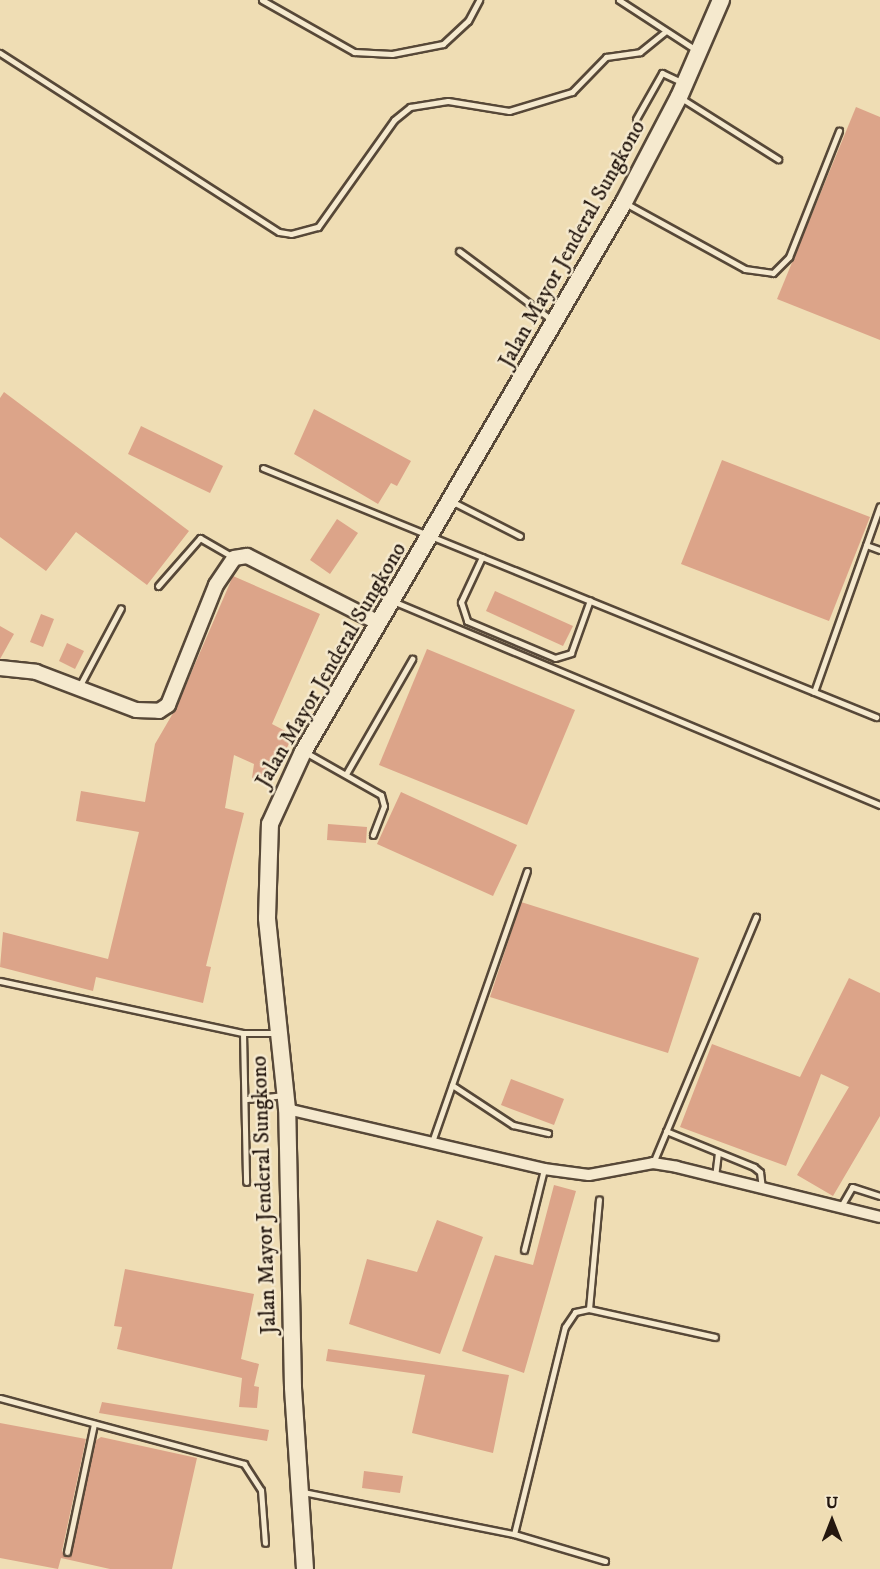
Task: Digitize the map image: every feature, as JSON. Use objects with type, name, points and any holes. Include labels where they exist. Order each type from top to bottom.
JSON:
[{"type":"main road","name":"Jalan Mayor Jenderal Sungkono","points":[[305,1569],[300,1491],[286,1102],[265,857],[280,795],[377,622],[451,501],[624,202],[682,91],[721,0]]},
{"type":"street","points":[[1,669],[79,687],[136,710],[159,711],[168,705],[216,585],[234,558],[247,556],[377,622]]},
{"type":"street","points":[[286,1102],[544,1169],[589,1174],[653,1163],[880,1217]]},
{"type":"lane","points":[[262,0],[354,52],[392,54],[443,44],[468,21],[479,0]]},
{"type":"lane","points":[[619,0],[664,32],[698,51]]},
{"type":"lane","points":[[0,53],[279,232],[291,234],[318,227],[394,120],[410,107],[448,101],[509,111],[572,92],[606,57],[640,52],[664,32]]},
{"type":"lane","points":[[636,119],[662,73],[682,91],[778,159]]},
{"type":"lane","points":[[624,202],[745,269],[773,273],[789,257],[839,131]]},
{"type":"lane","points":[[459,251],[555,323]]},
{"type":"lane","points":[[263,468],[876,717]]},
{"type":"lane","points":[[451,501],[520,536]]},
{"type":"lane","points":[[814,692],[880,506]]},
{"type":"lane","points":[[158,586],[200,538],[234,558]]},
{"type":"lane","points":[[866,545],[880,550]]},
{"type":"lane","points":[[482,557],[461,602],[467,621],[555,658],[571,653],[590,600]]},
{"type":"lane","points":[[390,600],[880,806]]},
{"type":"lane","points":[[79,687],[121,608]]},
{"type":"lane","points":[[346,774],[412,660]]},
{"type":"lane","points":[[303,752],[381,795],[384,806],[373,836]]},
{"type":"lane","points":[[433,1139],[527,871]]},
{"type":"lane","points":[[653,1163],[756,917]]},
{"type":"lane","points":[[0,981],[243,1033],[279,1033]]},
{"type":"lane","points":[[243,1033],[247,1099],[246,1182]]},
{"type":"lane","points":[[452,1085],[513,1125],[548,1133]]},
{"type":"lane","points":[[247,1099],[286,1102]]},
{"type":"lane","points":[[666,1131],[760,1172],[762,1188]]},
{"type":"lane","points":[[716,1177],[718,1154]]},
{"type":"lane","points":[[524,1250],[544,1169]]},
{"type":"lane","points":[[840,1208],[852,1187],[880,1196]]},
{"type":"lane","points":[[589,1309],[599,1199]]},
{"type":"lane","points":[[514,1534],[565,1327],[575,1312],[589,1309],[716,1337]]},
{"type":"lane","points":[[0,1398],[244,1464],[261,1490],[265,1543]]},
{"type":"lane","points":[[68,1552],[94,1424]]},
{"type":"lane","points":[[300,1491],[514,1534],[605,1562]]},
{"type":"building","points":[[856,107],[880,117],[880,340],[777,299]]},
{"type":"building","points":[[4,392],[189,531],[147,585],[76,532],[46,571],[0,537],[0,398]]},
{"type":"building","points":[[314,409],[411,461],[397,486],[391,483],[378,504],[294,454]]},
{"type":"building","points":[[141,426],[223,466],[210,493],[128,454]]},
{"type":"building","points":[[722,460],[870,517],[829,621],[681,564]]},
{"type":"building","points":[[337,519],[358,533],[330,574],[310,560]]},
{"type":"building","points":[[233,576],[320,614],[272,724],[293,735],[269,786],[252,778],[254,764],[234,755],[225,808],[244,813],[206,966],[211,967],[203,1003],[96,977],[93,991],[0,967],[3,932],[108,959],[139,832],[76,821],[81,791],[145,802],[155,744],[176,708]]},
{"type":"building","points":[[495,591],[573,626],[563,646],[486,611]]},
{"type":"building","points":[[41,614],[54,619],[43,647],[30,642]]},
{"type":"building","points":[[0,626],[14,634],[0,659]]},
{"type":"building","points":[[67,643],[84,651],[75,669],[59,661]]},
{"type":"building","points":[[427,649],[575,710],[527,825],[379,765]]},
{"type":"building","points":[[401,792],[517,845],[493,896],[377,844]]},
{"type":"building","points":[[328,824],[367,827],[366,843],[327,840]]},
{"type":"building","points":[[521,902],[699,958],[668,1053],[490,997]]},
{"type":"building","points":[[849,978],[880,993],[880,1116],[833,1196],[797,1175],[849,1087],[821,1074],[786,1166],[680,1127],[712,1044],[800,1077]]},
{"type":"building","points":[[511,1079],[564,1099],[554,1125],[501,1105]]},
{"type":"building","points":[[554,1185],[576,1191],[524,1373],[462,1351],[495,1255],[533,1265]]},
{"type":"building","points":[[437,1220],[483,1237],[440,1354],[349,1324],[367,1259],[417,1272]]},
{"type":"building","points":[[125,1269],[254,1294],[241,1359],[259,1364],[254,1386],[259,1387],[257,1408],[239,1407],[242,1378],[117,1349],[122,1327],[114,1326]]},
{"type":"building","points":[[328,1349],[509,1375],[493,1453],[412,1433],[425,1375],[326,1361]]},
{"type":"building","points":[[102,1402],[269,1430],[267,1441],[99,1413]]},
{"type":"building","points":[[0,1423],[86,1439],[62,1551],[67,1557],[95,1441],[101,1437],[197,1458],[172,1569],[110,1569],[61,1558],[58,1569],[0,1558]]},
{"type":"building","points":[[364,1471],[403,1476],[400,1493],[362,1488]]}]
